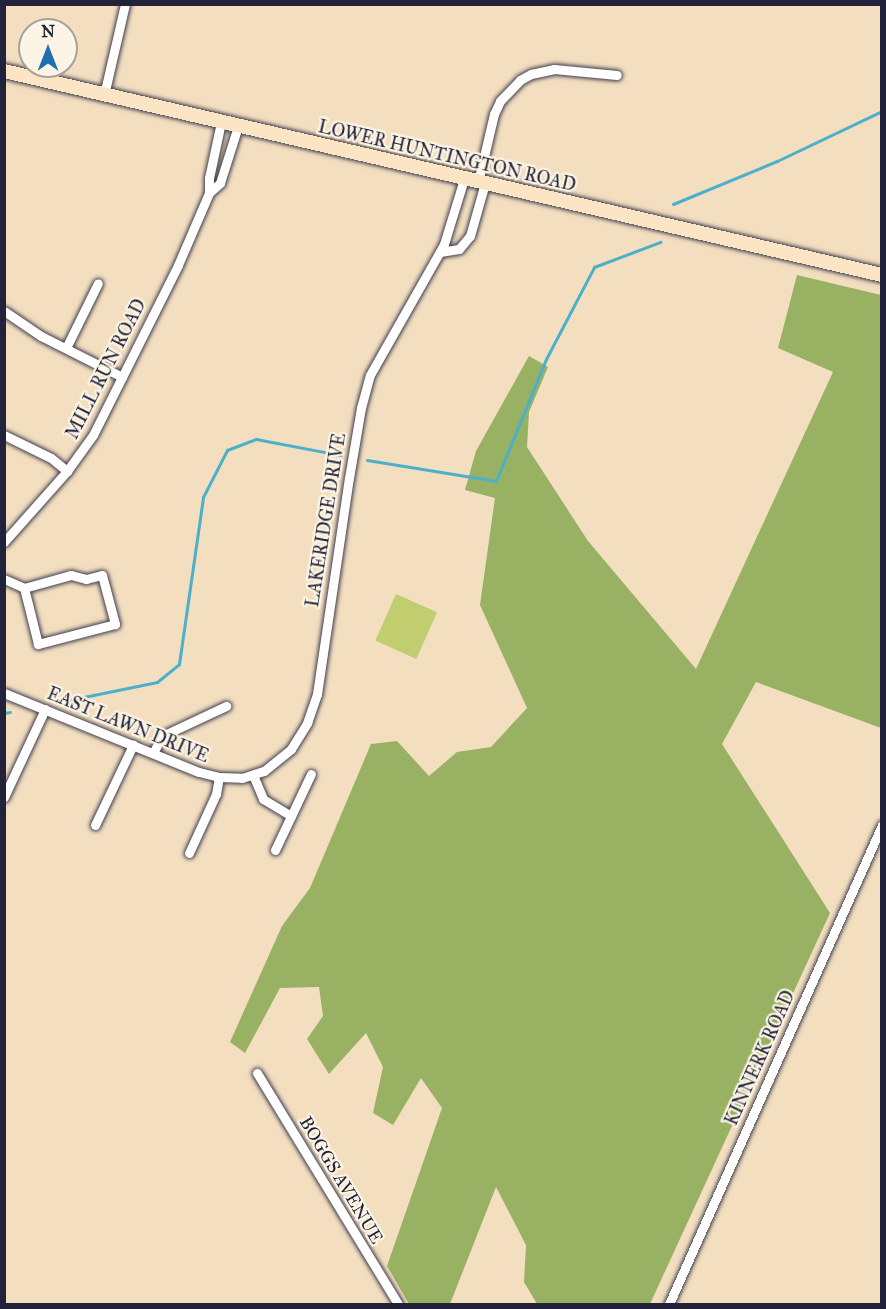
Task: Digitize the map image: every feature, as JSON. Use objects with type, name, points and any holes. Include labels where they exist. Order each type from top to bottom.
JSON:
[{"type":"main road","name":"LOWER HUNTINGTON ROAD","points":[[4,71],[882,275]]},
{"type":"street","points":[[104,95],[125,4]]},
{"type":"street","points":[[440,252],[459,249],[470,236],[494,114],[504,95],[520,80],[531,74],[554,69],[617,75]]},
{"type":"street","name":"MILL RUN ROAD","points":[[4,542],[67,471],[93,435],[178,265],[209,193],[209,178],[221,122]]},
{"type":"street","name":"MILL RUN ROAD","points":[[209,193],[220,183],[238,126]]},
{"type":"street","name":"LAKERIDGE DRIVE","points":[[242,778],[274,765],[291,749],[313,709],[363,398],[370,375],[440,252],[464,179]]},
{"type":"street","points":[[66,348],[98,283]]},
{"type":"street","points":[[4,311],[41,336],[122,377]]},
{"type":"street","points":[[4,435],[51,458],[67,471]]},
{"type":"street","points":[[4,579],[24,588],[71,575],[86,579],[102,575],[115,624],[39,644],[24,588]]},
{"type":"street","name":"EAST LAWN DRIVE","points":[[4,693],[219,777],[242,778]]},
{"type":"street","points":[[153,753],[162,736],[226,706]]},
{"type":"street","points":[[4,797],[45,709]]},
{"type":"street","points":[[95,825],[133,745]]},
{"type":"street","points":[[275,850],[311,774]]},
{"type":"street","points":[[253,775],[263,799],[291,816]]},
{"type":"street","points":[[189,853],[216,794],[219,777]]},
{"type":"street","name":"KINNERK ROAD","points":[[669,1305],[882,825]]},
{"type":"street","name":"BOGGS AVENUE","points":[[257,1073],[398,1305]]},
{"type":"green space","points":[[797,275],[881,295],[881,728],[756,682],[722,744],[830,913],[650,1304],[537,1304],[524,1282],[526,1245],[496,1187],[450,1304],[409,1304],[387,1266],[442,1108],[421,1078],[393,1125],[373,1113],[383,1067],[366,1033],[329,1074],[307,1039],[323,1016],[319,987],[280,988],[245,1053],[230,1042],[282,926],[310,888],[371,744],[397,741],[429,776],[457,752],[491,747],[527,708],[480,605],[495,498],[465,490],[476,451],[529,356],[548,367],[529,412],[527,447],[588,541],[696,669],[833,372],[778,348]]},
{"type":"green space","points":[[396,594],[437,612],[416,659],[375,641]]},
{"type":"waterway","points":[[673,204],[777,161],[882,111]]},
{"type":"waterway","points":[[367,460],[496,481],[546,359],[594,267],[660,242]]},
{"type":"waterway","points":[[64,701],[157,682],[179,664],[203,497],[227,450],[256,439],[340,455]]},
{"type":"waterway","points":[[4,713],[10,712]]}]
